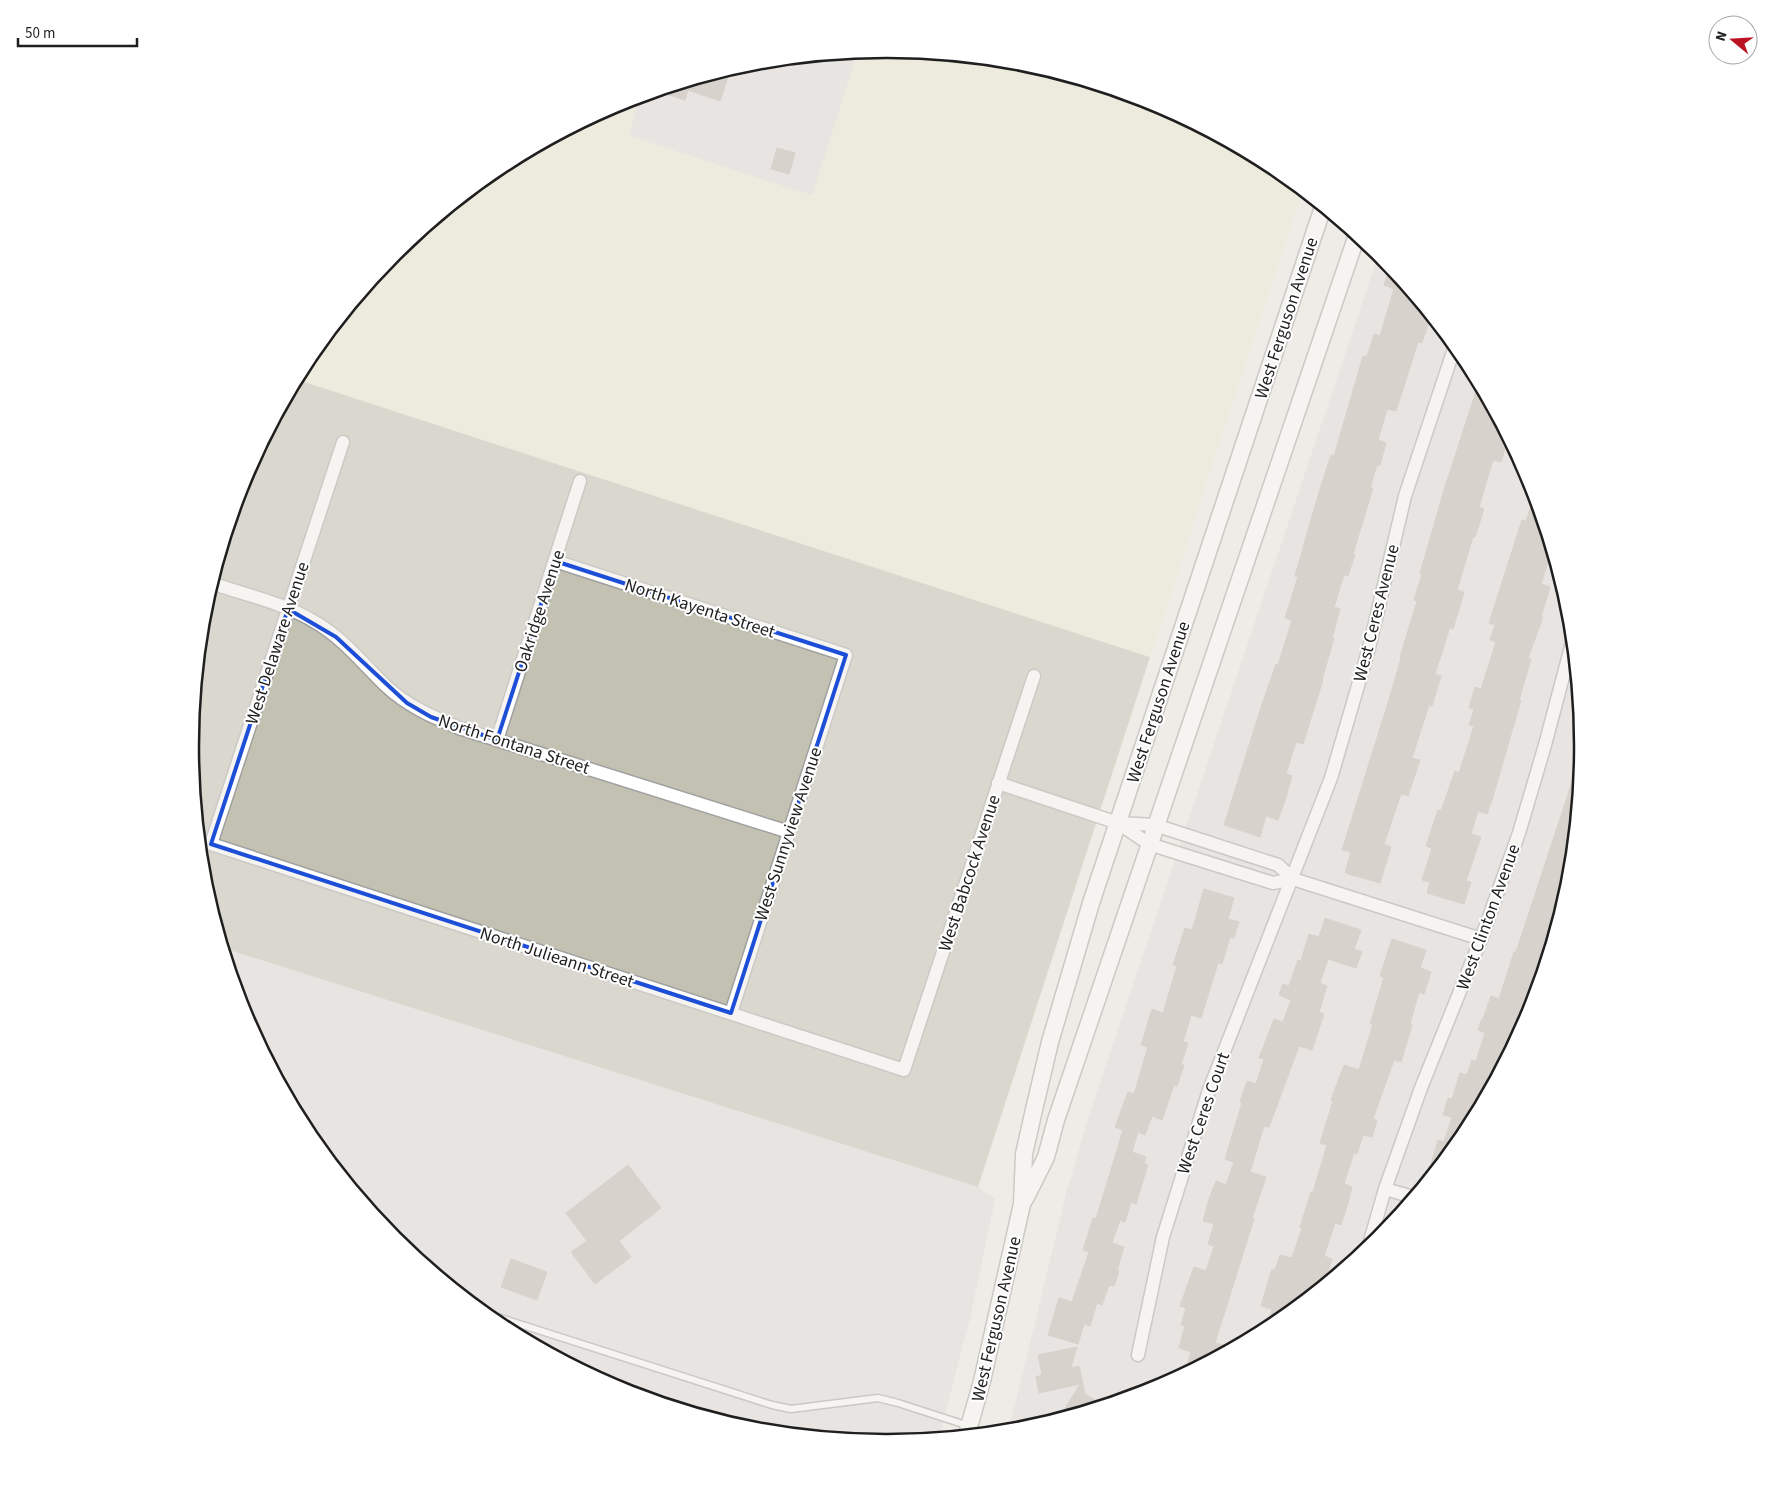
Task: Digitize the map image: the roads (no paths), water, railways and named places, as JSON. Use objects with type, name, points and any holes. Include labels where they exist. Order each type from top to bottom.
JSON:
[{"type":"street","name":"West Ferguson Avenue","points":[[969,1429],[1022,1204],[1024,1154],[1043,1068],[1071,967],[1321,213]]},
{"type":"street","name":"West Ferguson Avenue","points":[[1022,1204],[1046,1157],[1056,1120],[1155,825],[1354,242]]},
{"type":"street","name":"West Ceres Avenue","points":[[1292,879],[1331,778],[1369,648],[1406,496],[1452,354]]},
{"type":"street","name":"West Delaware Avenue","points":[[210,844],[342,442]]},
{"type":"street","name":"Oakridge Avenue","points":[[497,740],[580,481]]},
{"type":"street","name":"North Kayenta Street","points":[[555,561],[846,655]]},
{"type":"street","name":"North Fontana Street","points":[[218,585],[288,609],[315,622],[336,637],[407,703],[431,716],[497,740],[789,832]]},
{"type":"street","name":"West Sunnyview Avenue","points":[[731,1013],[846,655]]},
{"type":"street","name":"West Clinton Avenue","points":[[1372,1233],[1385,1189],[1421,1088],[1481,939],[1519,833],[1569,657]]},
{"type":"street","name":"West Babcock Avenue","points":[[904,1070],[1034,676]]},
{"type":"street","points":[[998,783],[1118,823],[1155,825],[1278,865],[1292,879],[1481,939]]},
{"type":"street","points":[[1118,823],[1149,844],[1272,883],[1292,879]]},
{"type":"street","name":"North Julieann Street","points":[[210,844],[904,1070]]},
{"type":"street","name":"West Ceres Court","points":[[1138,1355],[1164,1237],[1209,1090],[1292,879]]},
{"type":"street","points":[[1385,1189],[1406,1196]]},
{"type":"lane","points":[[508,1320],[772,1405],[791,1409],[878,1398],[898,1403],[966,1429]]}]
